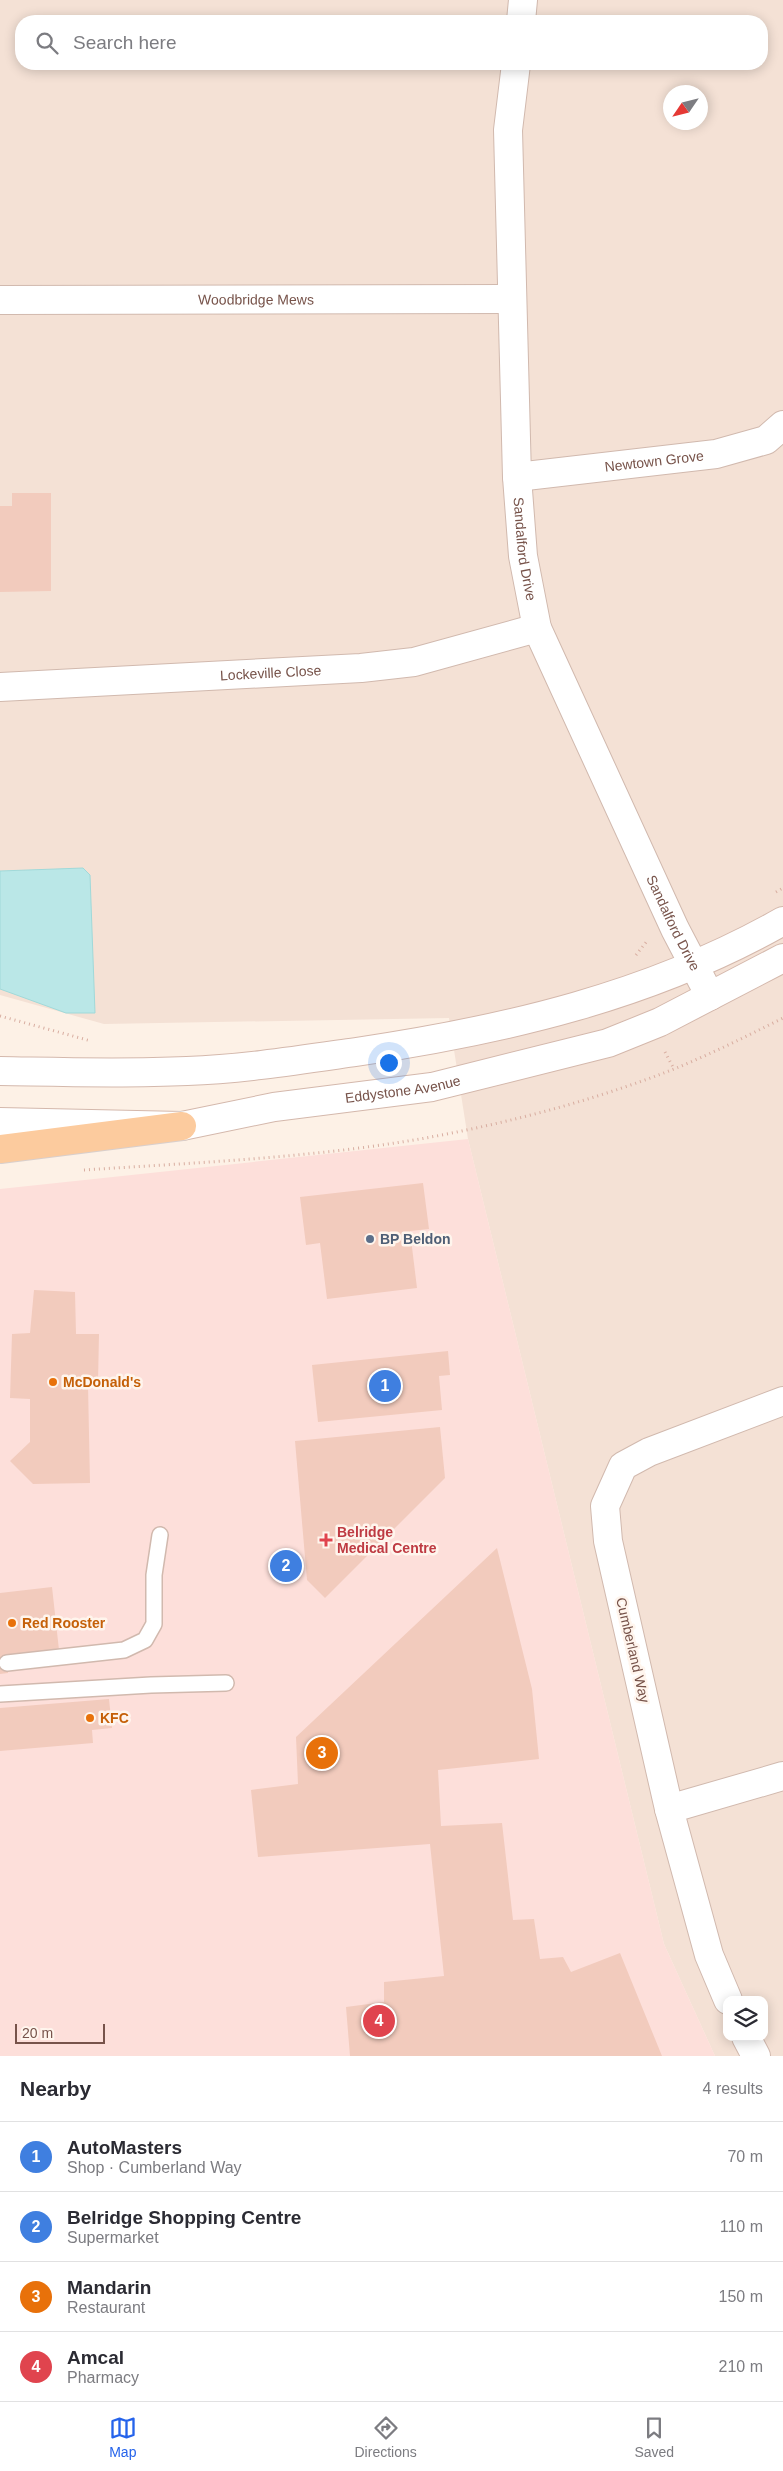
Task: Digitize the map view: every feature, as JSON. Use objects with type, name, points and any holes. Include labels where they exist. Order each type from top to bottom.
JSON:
[{"type":"main road","points":[[0,1149],[182,1126]]},
{"type":"street","points":[[522,15],[523,0]]},
{"type":"street","name":"Sandalford Drive","points":[[515,70],[508,130],[517,477],[523,556],[537,628],[675,929],[710,996]]},
{"type":"street","name":"Woodbridge Mews","points":[[0,300],[512,299]]},
{"type":"street","name":"Newtown Grove","points":[[517,477],[716,454],[766,440],[783,425]]},
{"type":"street","name":"Lockeville Close","points":[[0,687],[361,668],[414,662],[537,628]]},
{"type":"street","points":[[0,1071],[187,1072],[270,1064],[425,1042],[498,1028],[594,1003],[695,966],[783,921]]},
{"type":"street","name":"Eddystone Avenue","points":[[0,1122],[182,1126],[274,1106],[432,1087],[608,1043],[660,1022],[783,958]]},
{"type":"street","points":[[187,1072],[246,1080],[256,1085],[274,1106]]},
{"type":"street","name":"Cumberland Way","points":[[726,1996],[708,1955],[670,1809],[608,1541],[605,1506],[623,1466],[649,1452],[783,1401]]},
{"type":"street","points":[[670,1809],[783,1776]]},
{"type":"street","points":[[748,2041],[756,2056]]},
{"type":"lane","points":[[7,1663],[124,1650],[145,1640],[154,1624],[154,1575],[160,1535]]},
{"type":"lane","points":[[0,1694],[151,1685],[226,1683]]},
{"type":"path","points":[[775,892],[783,888]]},
{"type":"path","points":[[632,960],[647,941],[675,929]]},
{"type":"path","points":[[0,1016],[94,1041]]},
{"type":"path","points":[[79,1170],[243,1159],[351,1148],[453,1132],[606,1092],[666,1072],[783,1018]]},
{"type":"shaded area","points":[[0,0],[783,0],[783,2056],[715,2056],[664,1944],[468,1139],[449,1018],[104,1024],[0,995]]},
{"type":"shaded area","points":[[468,1139],[664,1944],[715,2056],[0,2056],[0,1189]]},
{"type":"water","points":[[83,868],[90,875],[95,1013],[66,1013],[0,989],[0,871]]},
{"type":"building","points":[[12,493],[51,493],[51,591],[0,592],[0,506],[12,506]]},
{"type":"building","points":[[423,1183],[429,1229],[410,1231],[417,1288],[327,1299],[320,1243],[306,1245],[300,1197]]},
{"type":"building","points":[[34,1290],[75,1292],[76,1334],[99,1334],[98,1382],[88,1385],[90,1483],[33,1484],[10,1461],[30,1442],[30,1399],[10,1398],[12,1334],[30,1333]]},
{"type":"building","points":[[448,1351],[450,1375],[439,1376],[442,1410],[318,1422],[312,1365]]},
{"type":"building","points":[[440,1427],[445,1478],[325,1598],[307,1580],[295,1441]]},
{"type":"building","points":[[497,1548],[532,1689],[539,1759],[438,1770],[441,1826],[502,1823],[513,1920],[534,1919],[540,1959],[563,1957],[571,1972],[620,1953],[662,2056],[350,2056],[346,2007],[384,2002],[384,1982],[444,1976],[430,1844],[258,1857],[251,1790],[298,1784],[296,1737]]},
{"type":"building","points":[[52,1587],[59,1650],[6,1655],[8,1673],[0,1674],[0,1593]]},
{"type":"building","points":[[109,1699],[112,1728],[92,1730],[93,1743],[0,1751],[0,1708]]},
{"type":"place","name":"BP Beldon","points":[[370,1239]]},
{"type":"place","name":"McDonald's","points":[[53,1382]]},
{"type":"place","name":"AutoMasters","points":[[385,1386]]},
{"type":"place","name":"Belridge Medical Centre","points":[[326,1540]]},
{"type":"place","name":"Belridge Shopping Centre","points":[[286,1566]]},
{"type":"place","name":"Red Rooster","points":[[12,1623]]},
{"type":"place","name":"KFC","points":[[90,1718]]},
{"type":"place","name":"Mandarin","points":[[322,1753]]},
{"type":"place","name":"Amcal","points":[[379,2021]]}]
